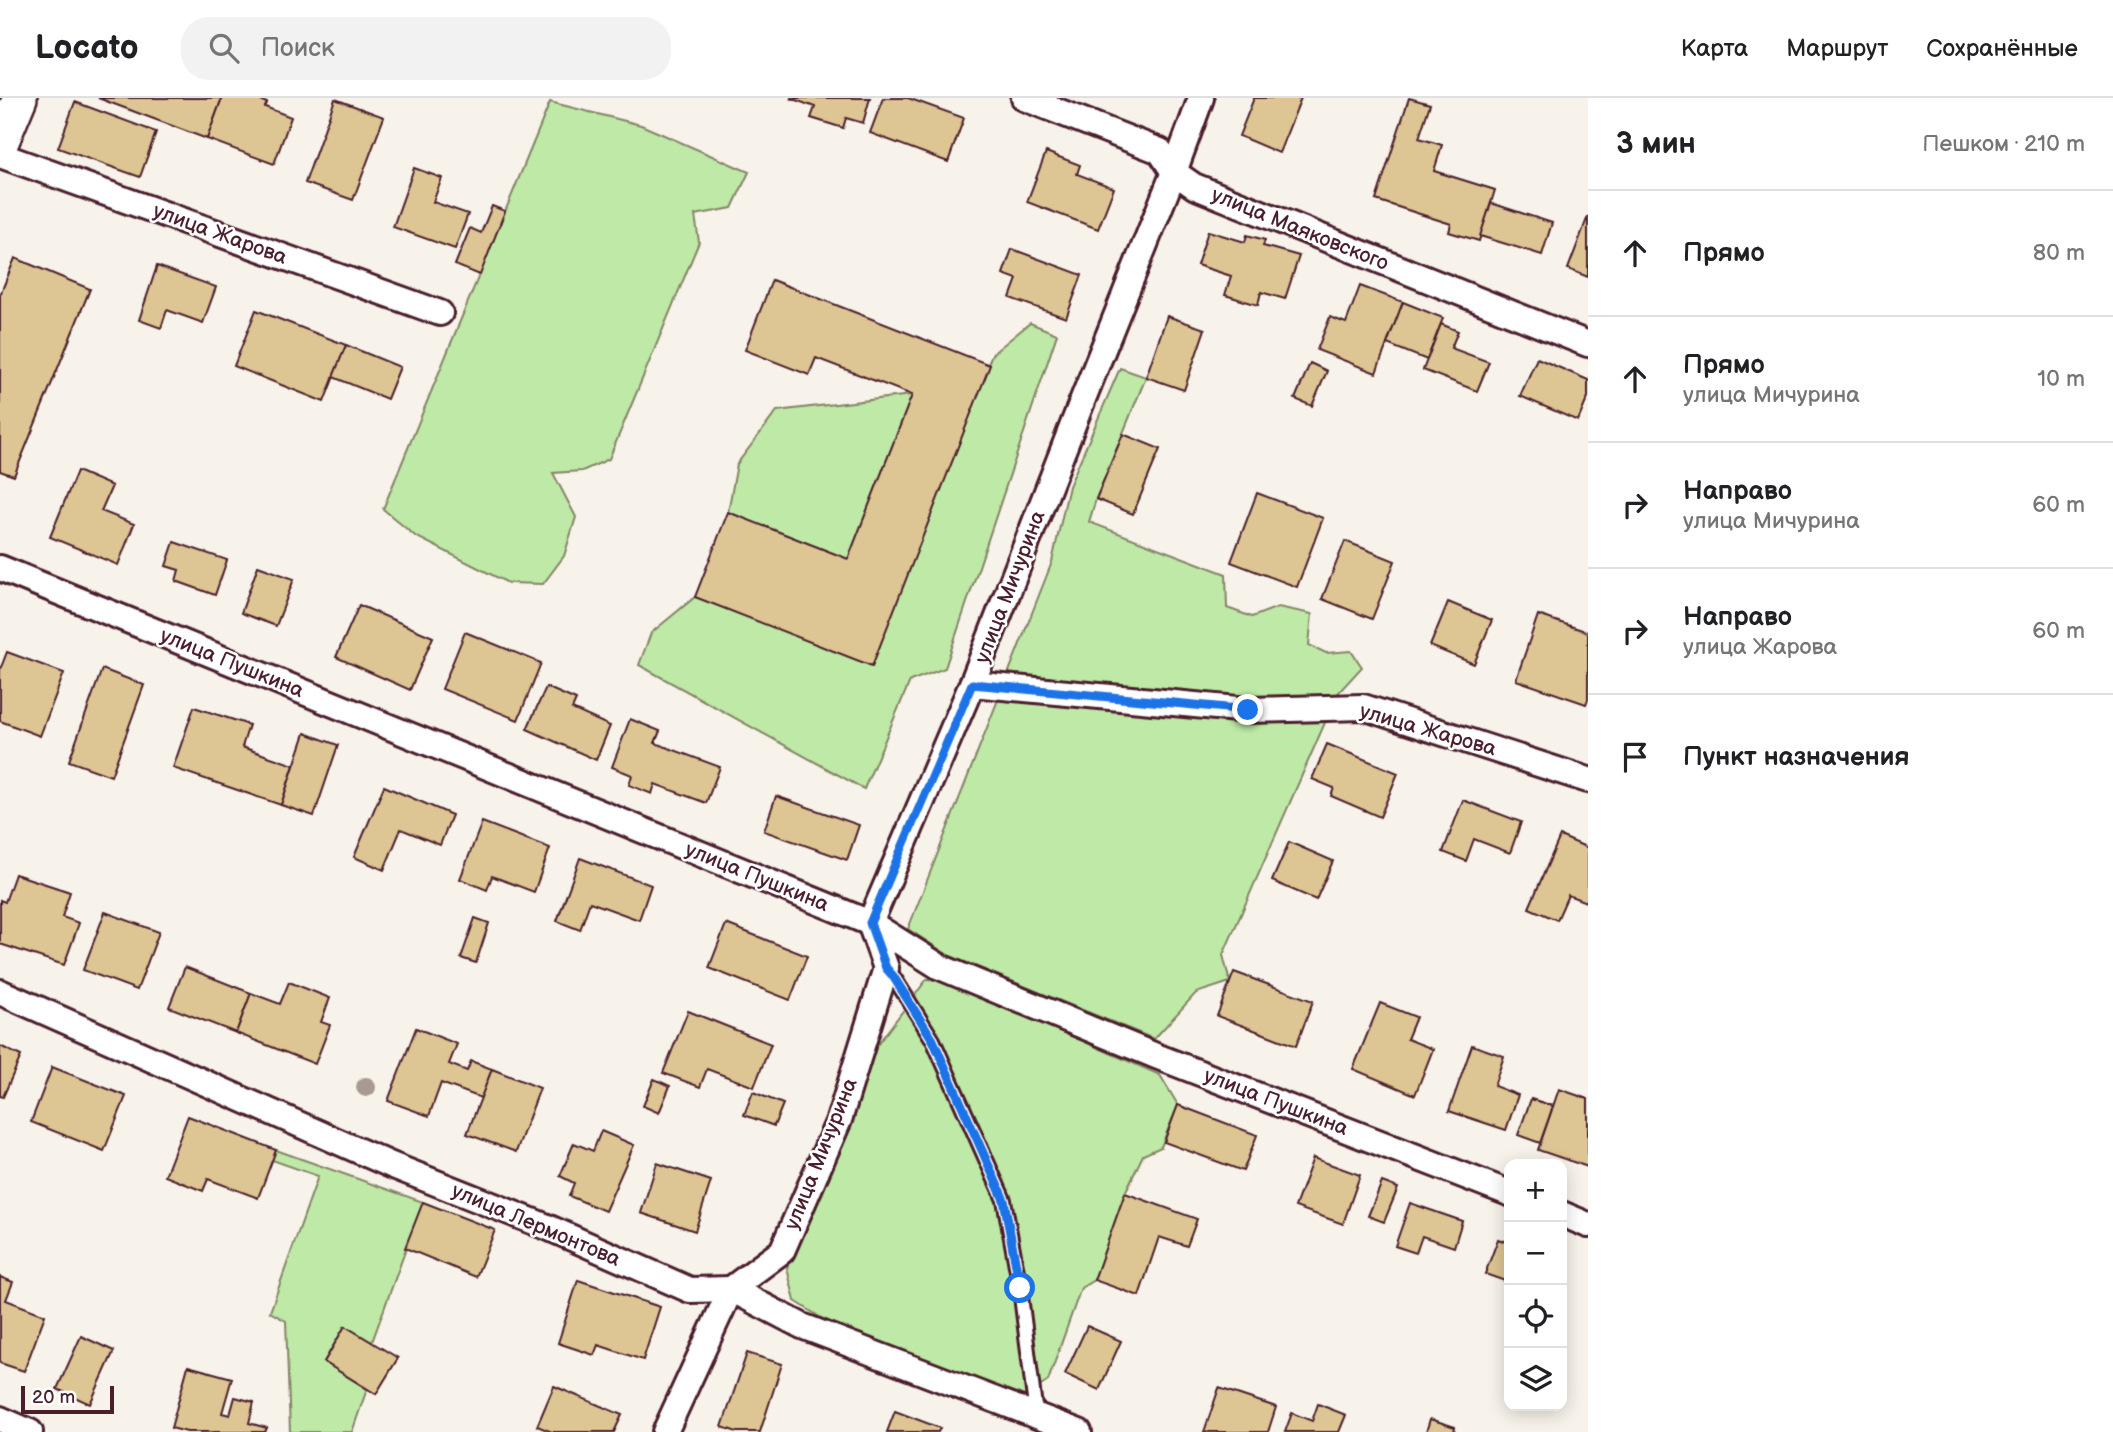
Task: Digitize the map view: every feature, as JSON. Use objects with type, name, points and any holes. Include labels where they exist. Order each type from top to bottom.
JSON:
[{"type":"street","points":[[0,146],[20,98]]},
{"type":"street","name":"улица Маяковского","points":[[1024,98],[1160,151],[1174,172],[1194,186],[1588,344]]},
{"type":"street","name":"улица Мичурина","points":[[870,923],[972,684],[1201,98]]},
{"type":"street","name":"улица Жарова","points":[[0,155],[440,313]]},
{"type":"street","name":"улица Пушкина","points":[[0,569],[870,923],[940,967],[1156,1056],[1504,1191]]},
{"type":"street","name":"улица Жарова","points":[[972,684],[1248,710],[1363,708],[1588,780]]},
{"type":"street","points":[[870,923],[886,968]]},
{"type":"street","name":"улица Мичурина","points":[[731,1289],[782,1251],[839,1120],[886,968]]},
{"type":"street","name":"улица Лермонтова","points":[[0,992],[391,1165],[547,1227],[690,1290],[731,1289],[802,1326],[1079,1432]]},
{"type":"street","points":[[1567,1216],[1588,1225]]},
{"type":"street","points":[[665,1432],[731,1289]]},
{"type":"street","points":[[0,1419],[30,1432]]},
{"type":"lane","points":[[886,968],[933,1040],[1004,1200],[1020,1288],[1036,1415]]},
{"type":"green space","points":[[550,102],[641,125],[749,172],[732,208],[695,215],[699,242],[609,459],[582,471],[553,473],[576,517],[564,556],[543,584],[508,583],[415,536],[383,509]]},
{"type":"green space","points":[[1030,323],[1057,334],[945,668],[910,681],[864,789],[639,665],[651,633],[695,597],[872,666],[992,354]]},
{"type":"green space","points":[[1120,368],[1146,377],[1089,522],[1226,574],[1227,608],[1252,617],[1278,607],[1312,614],[1309,645],[1326,653],[1351,651],[1362,667],[1338,693],[1223,955],[1230,982],[1196,993],[1154,1039],[948,955],[908,929],[1052,562],[1069,486]]},
{"type":"green space","points":[[912,395],[848,559],[728,512],[737,464],[777,411]]},
{"type":"green space","points":[[927,979],[944,980],[1160,1075],[1178,1105],[1161,1147],[1143,1155],[1125,1193],[1094,1280],[1081,1288],[1048,1381],[1021,1399],[823,1319],[795,1301],[787,1268],[871,1053]]},
{"type":"green space","points":[[276,1150],[423,1202],[372,1342],[345,1326],[324,1362],[367,1389],[352,1432],[290,1432],[286,1321],[270,1312],[318,1176],[272,1160]]},
{"type":"building","points":[[98,98],[222,98],[207,139]]},
{"type":"building","points":[[222,98],[254,98],[267,103],[265,107],[291,117],[274,164],[207,139]]},
{"type":"building","points":[[790,98],[870,98],[863,123],[846,118],[843,128],[811,118],[815,107]]},
{"type":"building","points":[[883,98],[908,98],[964,118],[948,162],[870,133]]},
{"type":"building","points":[[1254,98],[1301,98],[1279,153],[1239,136]]},
{"type":"building","points":[[1409,98],[1430,104],[1419,138],[1442,145],[1434,171],[1495,190],[1479,241],[1449,232],[1451,224],[1376,200]]},
{"type":"building","points":[[335,99],[384,117],[353,200],[305,183]]},
{"type":"building","points":[[75,102],[156,132],[140,177],[58,148]]},
{"type":"building","points":[[1046,152],[1080,165],[1077,174],[1114,188],[1098,229],[1027,202]]},
{"type":"building","points":[[414,168],[442,178],[433,202],[468,214],[455,249],[393,227]]},
{"type":"building","points":[[1491,203],[1552,223],[1542,255],[1480,236]]},
{"type":"building","points":[[492,206],[505,211],[480,275],[455,265],[470,228],[481,233]]},
{"type":"building","points":[[1588,216],[1588,277],[1568,269]]},
{"type":"building","points":[[1208,231],[1245,242],[1247,235],[1265,240],[1263,246],[1299,256],[1285,299],[1261,292],[1258,305],[1225,295],[1231,276],[1197,265]]},
{"type":"building","points":[[1012,249],[1082,275],[1066,318],[1010,298],[1017,279],[1003,274]]},
{"type":"building","points":[[15,258],[90,289],[14,476],[0,471],[0,295]]},
{"type":"building","points":[[157,266],[216,287],[203,323],[167,310],[161,328],[139,320]]},
{"type":"building","points":[[772,280],[990,365],[872,666],[695,597],[728,512],[848,559],[912,395],[816,358],[809,375],[745,350]]},
{"type":"building","points":[[1360,286],[1403,302],[1376,373],[1317,350],[1330,317],[1346,323]]},
{"type":"building","points":[[1403,302],[1443,318],[1427,360],[1387,344]]},
{"type":"building","points":[[256,310],[346,345],[324,402],[234,366]]},
{"type":"building","points":[[1167,316],[1205,329],[1184,390],[1146,377]]},
{"type":"building","points":[[1441,324],[1458,331],[1451,348],[1489,362],[1477,391],[1423,370]]},
{"type":"building","points":[[346,345],[400,367],[387,399],[333,377]]},
{"type":"building","points":[[1537,358],[1588,380],[1588,397],[1578,421],[1520,396]]},
{"type":"building","points":[[1310,363],[1327,371],[1312,406],[1295,399]]},
{"type":"building","points":[[1123,434],[1160,449],[1133,514],[1096,499]]},
{"type":"building","points":[[77,471],[112,486],[101,511],[134,524],[118,565],[50,537]]},
{"type":"building","points":[[1257,493],[1323,518],[1297,587],[1231,562]]},
{"type":"building","points":[[1345,541],[1395,561],[1372,619],[1322,599]]},
{"type":"building","points":[[174,542],[227,560],[215,595],[176,581],[179,570],[166,566]]},
{"type":"building","points":[[258,566],[294,579],[276,626],[241,613]]},
{"type":"building","points":[[1448,602],[1492,620],[1474,664],[1430,646]]},
{"type":"building","points":[[359,605],[433,637],[410,690],[336,657]]},
{"type":"building","points":[[1538,615],[1588,632],[1586,704],[1516,680]]},
{"type":"building","points":[[465,632],[541,663],[518,720],[442,689]]},
{"type":"building","points":[[7,652],[64,673],[40,736],[0,721],[0,670]]},
{"type":"building","points":[[102,669],[144,685],[111,776],[69,761]]},
{"type":"building","points":[[546,687],[576,700],[572,709],[610,726],[596,760],[527,729]]},
{"type":"building","points":[[194,707],[249,725],[242,747],[294,765],[281,805],[173,768]]},
{"type":"building","points":[[630,719],[660,731],[655,743],[720,767],[706,803],[655,784],[652,794],[629,785],[632,775],[612,767]]},
{"type":"building","points":[[305,733],[338,745],[314,816],[281,805]]},
{"type":"building","points":[[1327,744],[1398,773],[1380,817],[1331,796],[1334,788],[1312,779]]},
{"type":"building","points":[[384,786],[452,815],[440,845],[401,829],[384,870],[354,857]]},
{"type":"building","points":[[776,796],[859,825],[847,860],[764,831]]},
{"type":"building","points":[[1463,800],[1521,822],[1510,853],[1474,839],[1466,861],[1443,852]]},
{"type":"building","points":[[482,822],[550,848],[534,892],[492,876],[487,890],[460,879]]},
{"type":"building","points":[[1560,836],[1588,848],[1588,898],[1586,902],[1568,895],[1557,920],[1529,908]]},
{"type":"building","points":[[1289,842],[1333,861],[1316,900],[1272,881]]},
{"type":"building","points":[[580,858],[651,885],[639,920],[590,902],[580,930],[557,921]]},
{"type":"building","points":[[15,874],[70,892],[62,917],[79,923],[64,965],[0,944],[0,900],[5,902]]},
{"type":"building","points":[[105,912],[159,932],[137,990],[83,970]]},
{"type":"building","points":[[475,918],[489,923],[476,963],[461,958]]},
{"type":"building","points":[[726,924],[807,956],[790,1000],[709,968]]},
{"type":"building","points":[[185,967],[251,993],[236,1033],[169,1007]]},
{"type":"building","points":[[1234,972],[1313,1001],[1296,1046],[1217,1016]]},
{"type":"building","points":[[289,982],[330,998],[321,1022],[330,1025],[315,1064],[236,1033],[251,993],[280,1004]]},
{"type":"building","points":[[1380,1003],[1416,1017],[1407,1039],[1433,1049],[1415,1095],[1353,1069]]},
{"type":"building","points":[[688,1011],[771,1044],[754,1087],[707,1069],[700,1087],[663,1073]]},
{"type":"building","points":[[416,1028],[457,1044],[449,1064],[467,1071],[471,1061],[492,1069],[481,1098],[441,1083],[429,1116],[388,1101]]},
{"type":"building","points":[[1472,1045],[1504,1056],[1494,1086],[1518,1095],[1506,1130],[1449,1111]]},
{"type":"building","points":[[0,1046],[21,1056],[3,1097],[0,1096]]},
{"type":"building","points":[[52,1067],[126,1096],[104,1151],[31,1122]]},
{"type":"building","points":[[492,1069],[540,1088],[516,1152],[467,1134]]},
{"type":"building","points":[[654,1079],[670,1086],[659,1113],[643,1106]]},
{"type":"building","points":[[1559,1089],[1588,1099],[1588,1167],[1538,1150]]},
{"type":"building","points":[[753,1092],[783,1104],[774,1126],[744,1115]]},
{"type":"building","points":[[1531,1099],[1553,1106],[1540,1143],[1518,1135]]},
{"type":"building","points":[[1178,1105],[1257,1135],[1243,1171],[1164,1142]]},
{"type":"building","points":[[188,1116],[276,1150],[258,1198],[208,1179],[203,1191],[165,1176]]},
{"type":"building","points":[[601,1131],[634,1145],[605,1211],[569,1196],[574,1183],[560,1176],[574,1143],[593,1151]]},
{"type":"building","points":[[1313,1158],[1360,1175],[1343,1224],[1295,1207]]},
{"type":"building","points":[[657,1163],[711,1181],[695,1231],[641,1213]]},
{"type":"building","points":[[1382,1182],[1398,1188],[1384,1222],[1368,1216]]},
{"type":"building","points":[[1125,1193],[1197,1219],[1187,1246],[1159,1237],[1139,1296],[1094,1280]]},
{"type":"building","points":[[423,1202],[495,1230],[476,1277],[405,1248]]},
{"type":"building","points":[[1410,1203],[1462,1221],[1454,1247],[1422,1236],[1416,1253],[1395,1246]]},
{"type":"building","points":[[1498,1239],[1504,1241],[1504,1281],[1485,1274]]},
{"type":"building","points":[[0,1277],[13,1282],[6,1300],[45,1315],[24,1371],[0,1363]]},
{"type":"building","points":[[578,1280],[660,1307],[643,1360],[598,1345],[594,1355],[558,1343]]},
{"type":"building","points":[[345,1326],[398,1358],[376,1394],[324,1362]]},
{"type":"building","points":[[1087,1326],[1121,1341],[1099,1390],[1065,1374]]},
{"type":"building","points":[[81,1336],[114,1351],[90,1404],[57,1389]]},
{"type":"building","points":[[747,1353],[782,1364],[760,1432],[737,1432],[722,1427]]},
{"type":"building","points":[[188,1366],[232,1378],[222,1413],[230,1415],[235,1397],[254,1402],[249,1423],[267,1428],[265,1432],[187,1432],[171,1428]]},
{"type":"building","points":[[554,1386],[622,1415],[614,1432],[552,1432],[537,1426]]},
{"type":"building","points":[[1219,1388],[1276,1407],[1268,1432],[1204,1432]]},
{"type":"building","points":[[1318,1404],[1346,1415],[1339,1432],[1285,1432],[1292,1413],[1312,1421]]},
{"type":"building","points":[[895,1411],[940,1428],[938,1432],[887,1432]]},
{"type":"building","points":[[1430,1419],[1455,1427],[1454,1432],[1426,1432]]},
{"type":"route","points":[[1020,1288],[1004,1200],[933,1040],[886,968],[870,923],[972,684],[1248,710]]}]
